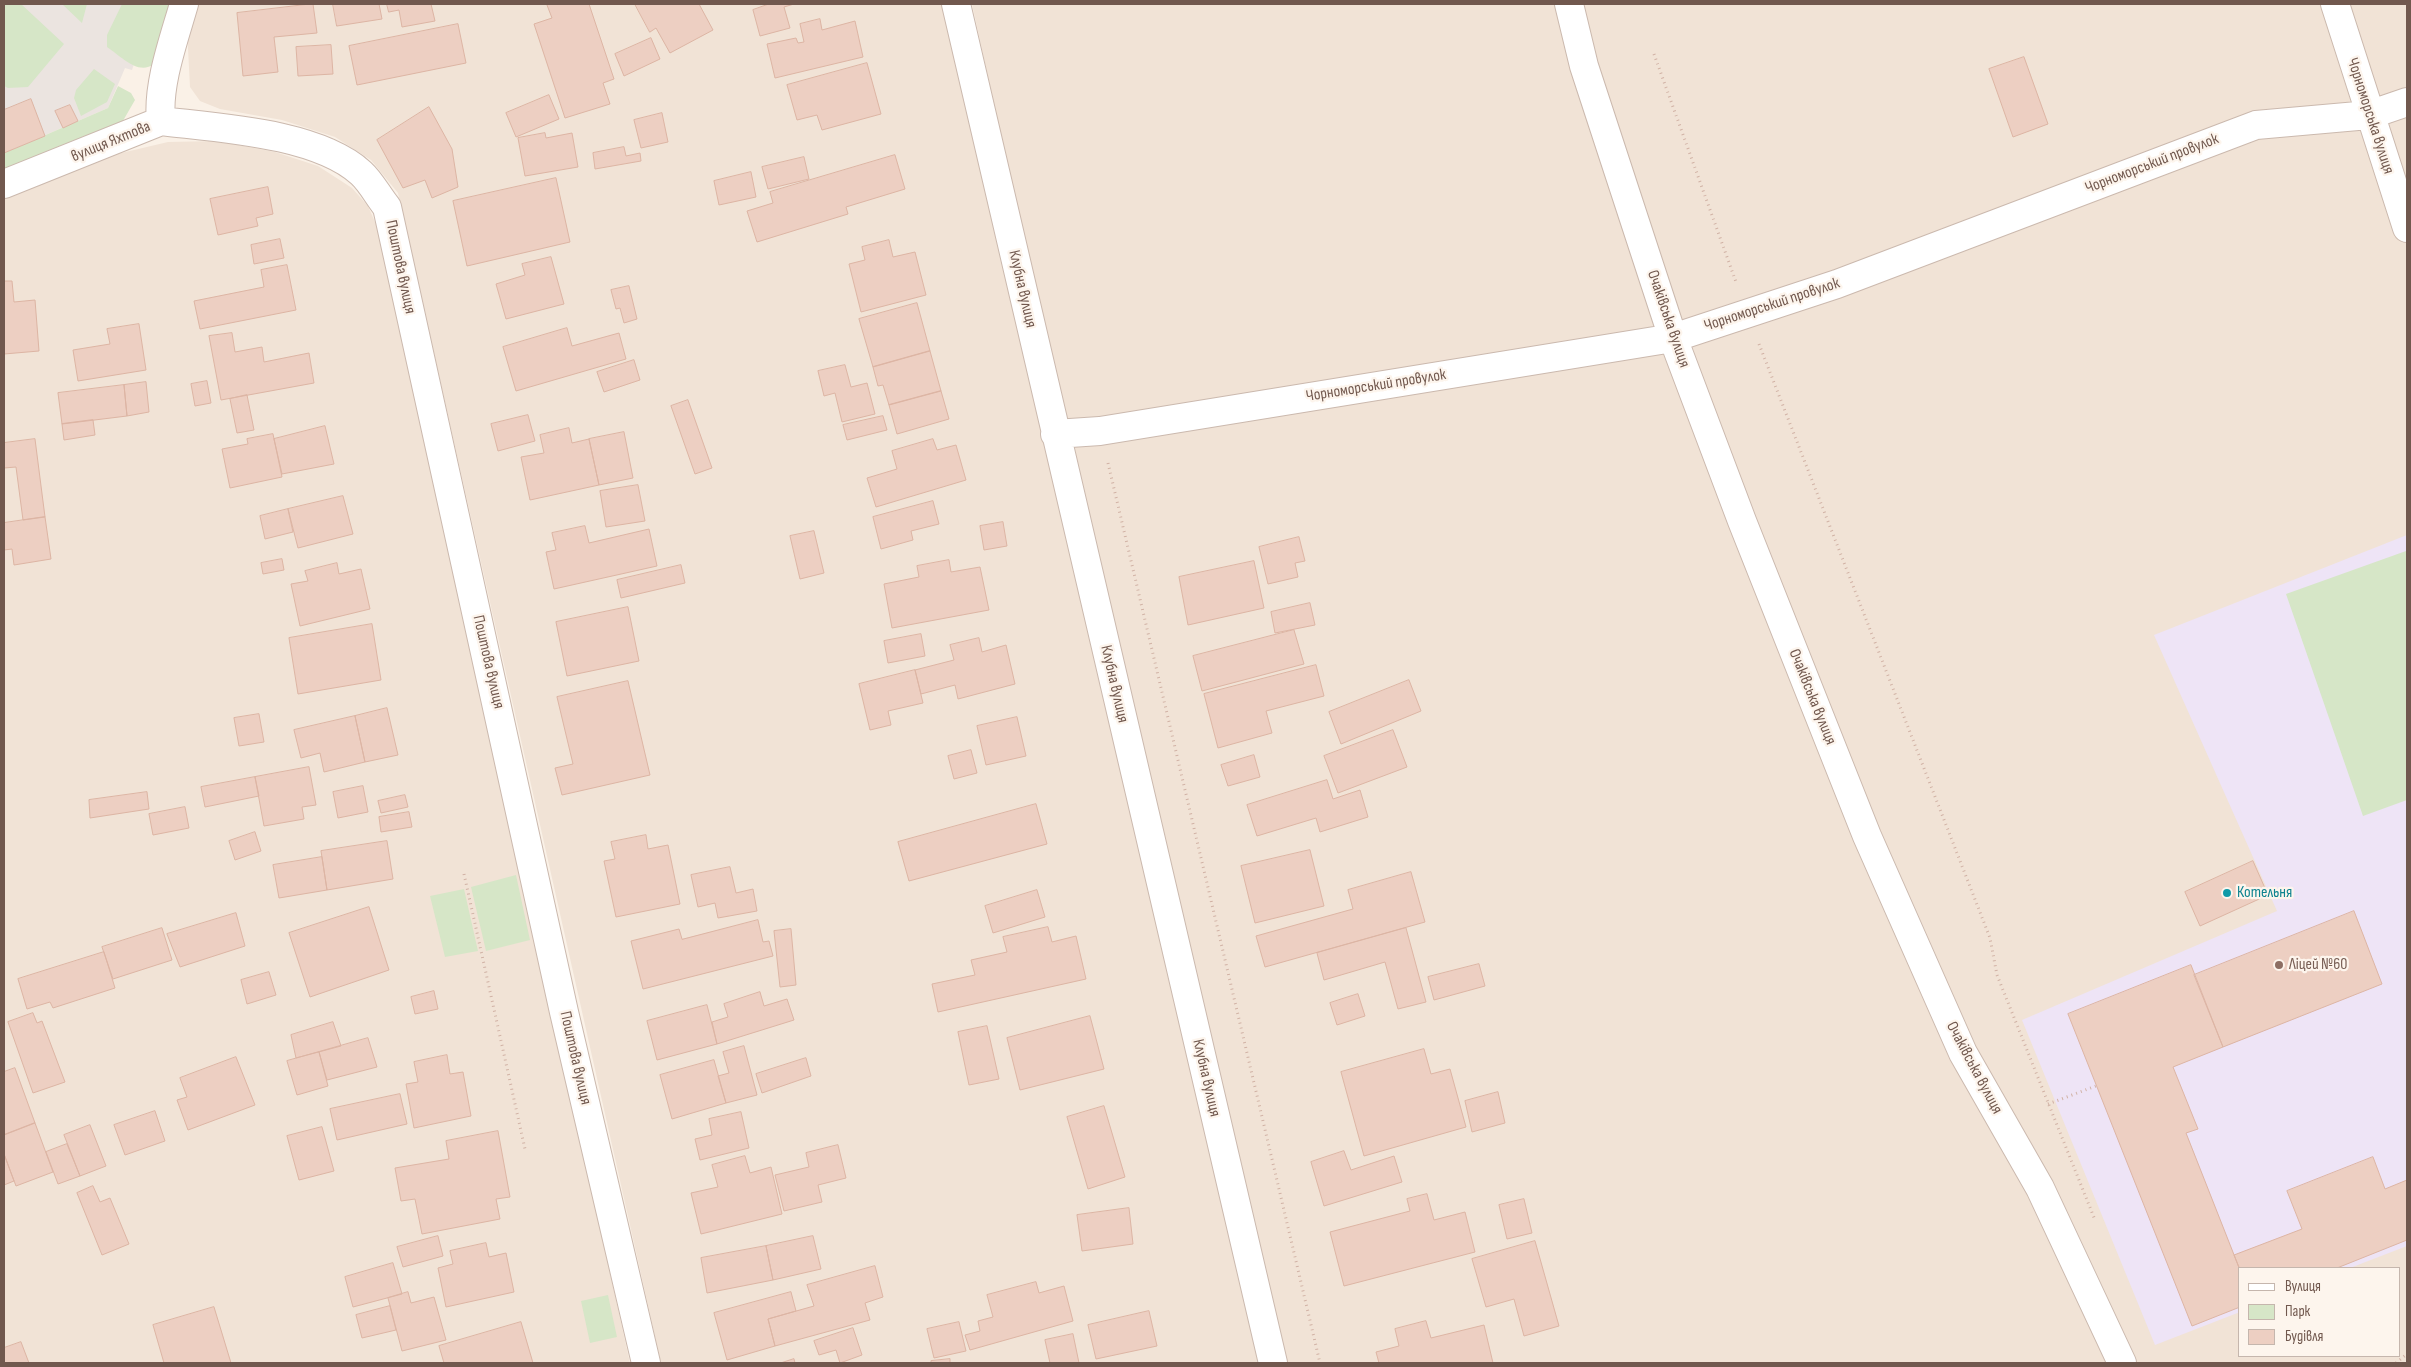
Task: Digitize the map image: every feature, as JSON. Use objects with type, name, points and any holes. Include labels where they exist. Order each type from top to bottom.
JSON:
[{"type":"street","name":"вулиця Яхтова","points":[[4,184],[161,121],[160,107],[163,87],[184,4]]},
{"type":"street","name":"Клубна вулиця","points":[[956,4],[1273,1363]]},
{"type":"street","name":"Очаківська вулиця","points":[[1569,4],[1584,66],[1673,338],[1742,521],[1867,836],[1962,1053],[2040,1188],[2122,1363]]},
{"type":"street","name":"Чорноморська вулиця","points":[[2335,4],[2369,115],[2407,228]]},
{"type":"street","name":"Чорноморський провулок","points":[[1055,434],[1100,431],[1673,338],[1837,284],[2256,124],[2369,115],[2407,102]]},
{"type":"street","name":"Поштова вулиця","points":[[161,121],[280,136],[327,153],[360,173],[387,207],[564,1012],[646,1363]]},
{"type":"path","points":[[1654,54],[1799,451],[1990,938],[1997,974],[2098,1228]]},
{"type":"path","points":[[1100,431],[1320,1363]]},
{"type":"path","points":[[464,874],[525,1149]]},
{"type":"path","points":[[2048,1104],[2096,1086]]},
{"type":"path","points":[[2396,1363],[2407,1354]]},
{"type":"shaded area","points":[[4,4],[154,4],[132,70],[125,68],[108,108],[4,153]]},
{"type":"shaded area","points":[[193,4],[943,4],[1075,557],[1259,1363],[661,1363],[398,193],[371,160],[335,137],[282,120],[220,109],[200,101],[190,87],[187,29]]},
{"type":"shaded area","points":[[972,4],[2407,4],[2407,1363],[1284,1363],[1032,277]]},
{"type":"shaded area","points":[[217,141],[275,152],[318,166],[352,188],[368,206],[378,229],[630,1363],[4,1363],[4,193],[100,158],[168,142]]},
{"type":"shaded area","name":"Ліцей №60","points":[[2407,535],[2407,1246],[2353,1267],[2238,1267],[2238,1313],[2155,1345],[2022,1020],[2277,911],[2154,635]]},
{"type":"green space","points":[[4,4],[21,4],[64,44],[28,87],[8,88],[4,86]]},
{"type":"green space","points":[[62,4],[87,4],[82,23]]},
{"type":"green space","points":[[122,4],[175,4],[154,64],[148,67],[136,66],[107,47],[107,35]]},
{"type":"green space","points":[[94,69],[115,84],[107,102],[81,116],[74,98],[76,90]]},
{"type":"green space","points":[[118,86],[131,93],[135,100],[120,126],[4,176],[4,153],[108,108]]},
{"type":"green space","points":[[2406,551],[2407,800],[2363,816],[2286,594]]},
{"type":"green space","points":[[516,875],[530,940],[486,951],[471,887]]},
{"type":"green space","points":[[464,889],[478,951],[445,957],[430,896]]},
{"type":"green space","points":[[608,1295],[617,1337],[590,1343],[581,1301]]},
{"type":"building","points":[[313,4],[317,33],[274,37],[278,72],[243,76],[237,13]]},
{"type":"building","points":[[333,4],[379,4],[382,19],[337,26]]},
{"type":"building","points":[[387,4],[431,4],[435,21],[402,27],[399,10],[389,12]]},
{"type":"building","points":[[589,4],[614,79],[603,83],[610,104],[565,118],[534,24],[552,18],[547,5]]},
{"type":"building","points":[[635,4],[699,4],[713,30],[670,53],[656,28],[650,32]]},
{"type":"building","points":[[769,4],[794,4],[784,7],[790,28],[760,36],[753,10]]},
{"type":"building","points":[[820,19],[822,30],[855,21],[863,57],[775,78],[767,44],[796,38],[798,43],[804,42],[800,24]]},
{"type":"building","points":[[458,24],[466,63],[357,85],[349,46]]},
{"type":"building","points":[[651,38],[660,59],[624,76],[615,54]]},
{"type":"building","points":[[331,45],[333,74],[298,76],[296,47]]},
{"type":"building","points":[[2024,57],[2048,124],[2013,137],[1989,69]]},
{"type":"building","points":[[867,63],[881,114],[822,130],[817,115],[797,120],[787,85]]},
{"type":"building","points":[[549,95],[559,119],[516,137],[506,113]]},
{"type":"building","points":[[31,99],[45,136],[4,153],[4,110]]},
{"type":"building","points":[[70,105],[78,121],[63,128],[55,111]]},
{"type":"building","points":[[429,107],[452,149],[458,187],[432,198],[425,180],[403,188],[377,140]]},
{"type":"building","points":[[662,113],[668,142],[641,148],[634,120]]},
{"type":"building","points":[[545,133],[546,138],[572,133],[578,167],[525,176],[518,138]]},
{"type":"building","points":[[624,147],[626,156],[640,153],[641,161],[595,169],[593,153]]},
{"type":"building","points":[[895,155],[905,189],[846,207],[848,214],[757,242],[747,211],[773,203],[770,192]]},
{"type":"building","points":[[804,157],[809,179],[768,189],[762,167]]},
{"type":"building","points":[[751,172],[756,197],[719,205],[714,181]]},
{"type":"building","points":[[556,178],[570,242],[467,266],[453,201]]},
{"type":"building","points":[[268,187],[273,214],[256,218],[258,226],[218,235],[210,199]]},
{"type":"building","points":[[280,239],[284,258],[254,264],[251,245]]},
{"type":"building","points":[[889,240],[893,257],[915,252],[926,295],[861,312],[849,264],[865,260],[862,247]]},
{"type":"building","points":[[551,257],[564,304],[506,319],[496,284],[525,275],[522,264]]},
{"type":"building","points":[[287,265],[296,310],[200,329],[194,301],[264,287],[261,270]]},
{"type":"building","points":[[4,281],[12,281],[14,302],[35,300],[39,351],[4,354]]},
{"type":"building","points":[[629,286],[637,319],[624,323],[620,308],[616,309],[611,290]]},
{"type":"building","points":[[917,303],[930,351],[873,367],[859,319]]},
{"type":"building","points":[[139,324],[146,370],[78,381],[73,350],[110,344],[107,329]]},
{"type":"building","points":[[567,328],[572,346],[619,333],[626,359],[516,391],[503,347]]},
{"type":"building","points":[[232,333],[235,352],[262,347],[264,362],[309,353],[314,383],[221,400],[209,336]]},
{"type":"building","points":[[930,351],[941,391],[889,405],[883,385],[878,386],[873,367]]},
{"type":"building","points":[[634,360],[640,380],[604,392],[597,372]]},
{"type":"building","points":[[845,365],[851,387],[867,383],[875,414],[842,422],[835,393],[824,396],[818,371]]},
{"type":"building","points":[[207,381],[211,403],[195,406],[191,384]]},
{"type":"building","points":[[146,382],[149,412],[127,416],[124,385]]},
{"type":"building","points":[[124,385],[127,416],[62,424],[58,393]]},
{"type":"building","points":[[941,391],[949,419],[897,434],[889,405]]},
{"type":"building","points":[[247,395],[254,430],[237,433],[230,399]]},
{"type":"building","points":[[688,400],[712,468],[695,474],[671,406]]},
{"type":"building","points":[[528,415],[535,441],[498,451],[491,424]]},
{"type":"building","points":[[883,416],[887,430],[847,440],[843,425]]},
{"type":"building","points":[[93,420],[95,435],[64,440],[62,424]]},
{"type":"building","points":[[325,426],[334,464],[282,474],[274,439]]},
{"type":"building","points":[[569,428],[572,443],[589,439],[599,485],[530,500],[521,457],[544,453],[540,435]]},
{"type":"building","points":[[624,432],[633,478],[599,485],[589,439]]},
{"type":"building","points":[[273,434],[282,477],[230,488],[222,449],[248,444],[247,439]]},
{"type":"building","points":[[35,439],[45,517],[23,520],[16,467],[4,468],[4,443]]},
{"type":"building","points":[[933,439],[937,450],[956,445],[966,480],[876,507],[867,478],[897,469],[892,451]]},
{"type":"building","points":[[638,485],[645,521],[606,527],[600,491]]},
{"type":"building","points":[[343,496],[353,534],[298,548],[288,509]]},
{"type":"building","points":[[933,501],[939,524],[911,531],[913,540],[881,549],[873,517]]},
{"type":"building","points":[[288,509],[293,532],[265,539],[260,516]]},
{"type":"building","points":[[45,517],[51,559],[14,565],[12,549],[4,550],[4,523]]},
{"type":"building","points":[[1003,522],[1007,546],[984,550],[980,526]]},
{"type":"building","points":[[585,526],[589,543],[649,529],[657,566],[554,589],[546,552],[556,550],[552,533]]},
{"type":"building","points":[[814,531],[824,573],[800,579],[790,536]]},
{"type":"building","points":[[1299,537],[1305,561],[1295,563],[1298,577],[1268,584],[1259,547]]},
{"type":"building","points":[[282,559],[284,570],[263,574],[261,563]]},
{"type":"building","points":[[949,560],[951,572],[980,567],[989,610],[892,628],[884,584],[919,577],[917,566]]},
{"type":"building","points":[[1254,561],[1264,608],[1188,625],[1179,577]]},
{"type":"building","points":[[337,563],[339,574],[361,569],[370,609],[300,626],[291,584],[308,581],[305,571]]},
{"type":"building","points":[[681,565],[685,583],[621,598],[617,580]]},
{"type":"building","points":[[1310,603],[1315,625],[1275,633],[1271,612]]},
{"type":"building","points":[[628,607],[639,661],[567,676],[556,622]]},
{"type":"building","points":[[372,624],[381,680],[298,694],[289,638]]},
{"type":"building","points":[[1294,630],[1304,664],[1202,691],[1193,656]]},
{"type":"building","points":[[921,634],[925,656],[888,663],[884,641]]},
{"type":"building","points":[[979,638],[982,652],[1006,645],[1015,684],[958,699],[955,685],[921,694],[915,670],[954,660],[950,645]]},
{"type":"building","points":[[1316,665],[1324,696],[1266,711],[1272,733],[1218,748],[1204,694]]},
{"type":"building","points":[[915,670],[923,703],[888,711],[891,725],[870,730],[859,684]]},
{"type":"building","points":[[1409,680],[1421,711],[1341,744],[1329,712]]},
{"type":"building","points":[[628,681],[650,775],[562,795],[555,768],[573,764],[557,697]]},
{"type":"building","points":[[387,708],[398,755],[365,762],[355,716]]},
{"type":"building","points":[[259,714],[264,742],[239,746],[234,718]]},
{"type":"building","points":[[355,716],[365,762],[324,772],[320,753],[301,758],[294,730]]},
{"type":"building","points":[[1017,717],[1026,756],[986,765],[977,726]]},
{"type":"building","points":[[1393,730],[1407,767],[1338,793],[1324,756]]},
{"type":"building","points":[[971,750],[977,773],[954,779],[948,756]]},
{"type":"building","points":[[1254,755],[1260,777],[1228,786],[1221,765]]},
{"type":"building","points":[[309,767],[316,805],[302,807],[304,819],[264,826],[255,777]]},
{"type":"building","points":[[255,777],[259,796],[205,807],[201,787]]},
{"type":"building","points":[[1327,780],[1333,799],[1360,790],[1368,817],[1320,832],[1316,818],[1257,836],[1247,805]]},
{"type":"building","points":[[363,786],[368,812],[338,818],[333,792]]},
{"type":"building","points":[[147,792],[149,809],[90,818],[89,800]]},
{"type":"building","points":[[405,795],[408,807],[381,813],[378,801]]},
{"type":"building","points":[[1036,804],[1047,844],[909,881],[898,842]]},
{"type":"building","points":[[185,807],[189,828],[153,835],[149,814]]},
{"type":"building","points":[[409,812],[412,827],[381,832],[379,817]]},
{"type":"building","points":[[255,832],[261,851],[235,860],[229,841]]},
{"type":"building","points":[[646,835],[648,849],[668,845],[680,904],[616,917],[604,861],[615,859],[611,842]]},
{"type":"building","points":[[387,841],[393,879],[327,890],[321,851]]},
{"type":"building","points":[[1310,850],[1324,906],[1255,923],[1241,866]]},
{"type":"building","points":[[322,857],[327,890],[279,898],[273,865]]},
{"type":"building","name":"Котельня","points":[[2253,861],[2268,895],[2200,926],[2185,892]]},
{"type":"building","points":[[730,867],[736,893],[753,889],[757,911],[718,918],[715,903],[698,907],[691,875]]},
{"type":"building","points":[[1411,872],[1425,922],[1265,967],[1256,936],[1353,909],[1348,890]]},
{"type":"building","points":[[1037,890],[1045,917],[993,933],[985,906]]},
{"type":"building","points":[[369,907],[389,970],[310,997],[289,933]]},
{"type":"building","points":[[2354,911],[2382,984],[2223,1047],[2194,975]]},
{"type":"building","points":[[236,913],[245,946],[180,967],[167,934]]},
{"type":"building","points":[[758,920],[763,942],[769,941],[773,956],[643,989],[631,941],[679,929],[682,939]]},
{"type":"building","points":[[1048,927],[1052,942],[1076,936],[1086,979],[938,1012],[932,984],[975,975],[971,960],[1007,952],[1003,937]]},
{"type":"building","points":[[162,928],[172,960],[113,979],[102,947]]},
{"type":"building","points":[[1406,928],[1426,1002],[1398,1009],[1385,962],[1324,980],[1317,953]]},
{"type":"building","points":[[791,929],[796,985],[780,987],[774,931]]},
{"type":"building","points":[[104,952],[115,988],[53,1008],[50,1002],[27,1009],[18,979]]},
{"type":"building","points":[[1479,964],[1485,986],[1434,1000],[1428,977]]},
{"type":"building","points":[[2191,965],[2223,1047],[2173,1067],[2198,1129],[2186,1133],[2239,1267],[2238,1308],[2192,1326],[2068,1014]]},
{"type":"building","points":[[269,972],[276,995],[247,1004],[241,980]]},
{"type":"building","points":[[434,991],[438,1009],[415,1014],[411,997]]},
{"type":"building","points":[[760,992],[764,1006],[787,999],[794,1020],[717,1044],[712,1022],[728,1017],[724,1004]]},
{"type":"building","points":[[1358,994],[1365,1016],[1337,1025],[1330,1003]]},
{"type":"building","points":[[707,1005],[717,1044],[657,1060],[647,1021]]},
{"type":"building","points":[[33,1013],[37,1023],[42,1021],[65,1082],[33,1093],[8,1022]]},
{"type":"building","points":[[1090,1016],[1104,1069],[1020,1090],[1007,1038]]},
{"type":"building","points":[[333,1022],[341,1046],[296,1058],[291,1035]]},
{"type":"building","points":[[987,1026],[999,1079],[969,1085],[958,1032]]},
{"type":"building","points":[[368,1038],[377,1067],[327,1080],[319,1052]]},
{"type":"building","points":[[744,1046],[757,1095],[726,1103],[718,1076],[729,1073],[723,1052]]},
{"type":"building","points":[[1424,1049],[1431,1074],[1450,1069],[1466,1127],[1364,1156],[1341,1072]]},
{"type":"building","points":[[319,1052],[328,1086],[297,1095],[287,1061]]},
{"type":"building","points":[[447,1055],[450,1074],[463,1072],[471,1116],[414,1128],[406,1084],[418,1082],[414,1062]]},
{"type":"building","points":[[236,1057],[255,1105],[188,1130],[177,1100],[187,1097],[180,1078]]},
{"type":"building","points":[[806,1058],[811,1076],[762,1093],[756,1074]]},
{"type":"building","points":[[714,1060],[726,1103],[672,1119],[660,1075]]},
{"type":"building","points":[[15,1068],[35,1123],[4,1135],[4,1072]]},
{"type":"building","points":[[1498,1092],[1505,1123],[1472,1132],[1465,1101]]},
{"type":"building","points":[[400,1094],[407,1124],[337,1140],[330,1109]]},
{"type":"building","points":[[1104,1106],[1125,1177],[1088,1189],[1067,1117]]},
{"type":"building","points":[[155,1111],[165,1141],[125,1155],[114,1125]]},
{"type":"building","points":[[741,1112],[749,1148],[700,1160],[695,1139],[712,1135],[709,1119]]},
{"type":"building","points":[[35,1123],[53,1172],[16,1186],[4,1154],[4,1135]]},
{"type":"building","points":[[90,1125],[106,1166],[80,1176],[64,1135]]},
{"type":"building","points":[[322,1127],[334,1171],[299,1180],[287,1136]]},
{"type":"building","points":[[498,1131],[510,1197],[496,1199],[500,1219],[422,1234],[415,1199],[401,1201],[395,1168],[449,1159],[446,1141]]},
{"type":"building","points":[[67,1144],[80,1176],[58,1184],[46,1152]]},
{"type":"building","points":[[838,1145],[846,1178],[818,1185],[822,1202],[784,1211],[775,1175],[809,1167],[806,1153]]},
{"type":"building","points":[[1344,1151],[1351,1170],[1394,1156],[1402,1182],[1324,1206],[1311,1162]]},
{"type":"building","points":[[4,1154],[14,1181],[4,1185]]},
{"type":"building","points":[[745,1156],[750,1173],[771,1167],[782,1214],[701,1234],[691,1193],[718,1187],[712,1165]]},
{"type":"building","points":[[2373,1157],[2385,1189],[2407,1180],[2407,1240],[2340,1267],[2239,1267],[2234,1255],[2302,1229],[2287,1191]]},
{"type":"building","points":[[93,1186],[100,1202],[110,1198],[129,1244],[102,1255],[77,1193]]},
{"type":"building","points":[[1427,1194],[1434,1220],[1465,1212],[1475,1252],[1344,1286],[1330,1232],[1410,1211],[1407,1199]]},
{"type":"building","points":[[1524,1199],[1532,1233],[1507,1239],[1499,1205]]},
{"type":"building","points":[[1129,1208],[1133,1244],[1082,1251],[1077,1215]]},
{"type":"building","points":[[438,1236],[443,1256],[403,1267],[397,1247]]},
{"type":"building","points":[[813,1236],[821,1269],[773,1280],[766,1246]]},
{"type":"building","points":[[1535,1241],[1559,1326],[1524,1336],[1514,1299],[1486,1307],[1472,1259]]},
{"type":"building","points":[[486,1243],[489,1257],[506,1253],[514,1292],[446,1307],[438,1268],[453,1264],[450,1251]]},
{"type":"building","points":[[766,1246],[773,1280],[707,1293],[701,1258]]},
{"type":"building","points":[[393,1263],[402,1294],[353,1307],[345,1277]]},
{"type":"building","points":[[875,1266],[883,1297],[865,1303],[870,1320],[775,1346],[768,1319],[814,1306],[807,1285]]},
{"type":"building","points":[[1036,1282],[1039,1293],[1064,1286],[1073,1321],[970,1350],[965,1335],[980,1331],[978,1321],[993,1317],[987,1295]]},
{"type":"building","points":[[408,1292],[411,1303],[434,1297],[446,1340],[402,1351],[388,1298]]},
{"type":"building","points":[[791,1292],[796,1311],[768,1319],[775,1346],[727,1360],[714,1313]]},
{"type":"building","points":[[390,1306],[396,1330],[362,1338],[356,1315]]},
{"type":"building","points":[[214,1307],[231,1363],[164,1363],[153,1325]]},
{"type":"building","points":[[1149,1311],[1157,1346],[1096,1359],[1088,1325]]},
{"type":"building","points":[[1426,1321],[1431,1338],[1484,1325],[1493,1363],[1379,1363],[1376,1352],[1399,1346],[1395,1329]]},
{"type":"building","points":[[521,1322],[533,1363],[444,1363],[439,1346]]},
{"type":"building","points":[[959,1322],[966,1351],[934,1358],[927,1329]]},
{"type":"building","points":[[853,1328],[862,1355],[840,1363],[836,1350],[819,1355],[814,1341]]},
{"type":"building","points":[[1073,1334],[1079,1363],[1050,1363],[1045,1340]]},
{"type":"building","points":[[21,1342],[29,1363],[4,1363],[4,1348]]},
{"type":"building","points":[[794,1359],[795,1363],[781,1363]]},
{"type":"building","points":[[950,1359],[950,1363],[931,1363],[931,1361]]},
{"type":"place","name":"Котельня","points":[[2227,893]]},
{"type":"place","name":"Ліцей №60","points":[[2279,965]]}]
